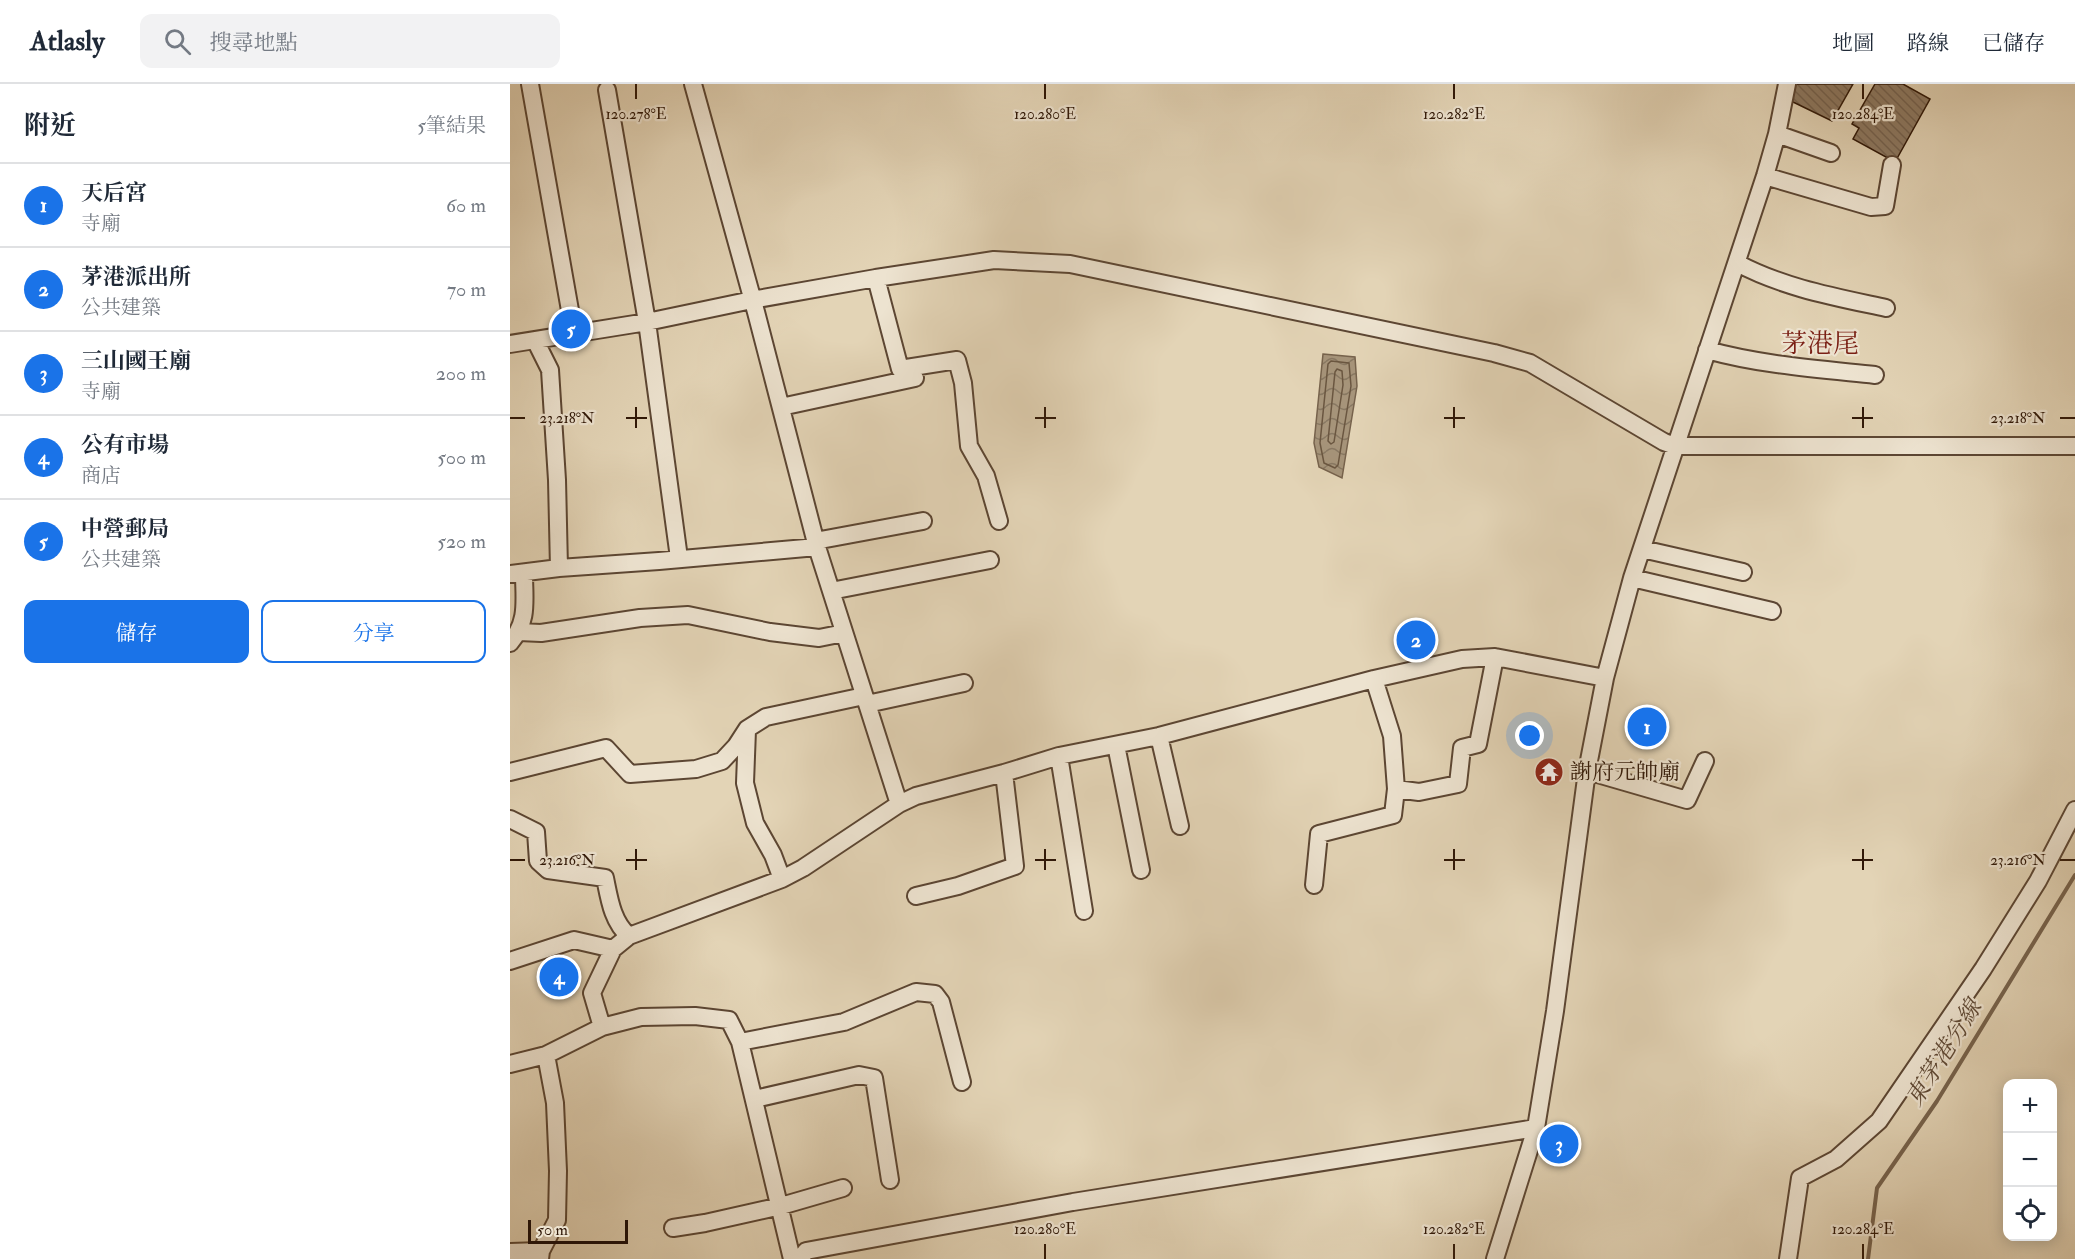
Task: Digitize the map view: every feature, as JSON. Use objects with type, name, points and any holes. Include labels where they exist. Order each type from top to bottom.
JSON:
[{"type":"street","points":[[530,84],[574,333]]},
{"type":"street","points":[[693,84],[816,544],[899,804]]},
{"type":"street","points":[[1495,1259],[1536,1128],[1555,1011],[1587,771],[1605,678],[1632,578],[1765,176],[1777,134],[1787,84]]},
{"type":"street","points":[[607,90],[647,322],[679,558]]},
{"type":"street","points":[[1777,134],[1831,153]]},
{"type":"street","points":[[1765,176],[1871,207],[1885,206],[1892,165]]},
{"type":"street","points":[[510,344],[647,322],[876,278],[994,260],[1070,264],[1471,348],[1530,363],[1664,442],[1675,446],[2075,446]]},
{"type":"street","points":[[1737,263],[1753,272],[1800,289],[1886,308]]},
{"type":"street","points":[[876,278],[900,369],[957,360],[963,383],[969,446],[986,476],[999,521]]},
{"type":"street","points":[[535,340],[550,370],[557,480],[559,568]]},
{"type":"street","points":[[1707,350],[1757,362],[1875,375]]},
{"type":"street","points":[[781,407],[915,378]]},
{"type":"street","points":[[515,638],[524,618],[517,573],[816,544],[923,520]]},
{"type":"street","points":[[1642,549],[1743,573]]},
{"type":"street","points":[[831,591],[990,560]]},
{"type":"street","points":[[1632,578],[1772,611]]},
{"type":"street","points":[[515,638],[640,618],[688,615],[770,632],[819,638],[844,633]]},
{"type":"street","points":[[602,1026],[592,993],[613,949],[628,936],[782,879],[803,868],[899,804],[916,796],[1059,756],[1159,736],[1374,679],[1462,659],[1495,657],[1605,678]]},
{"type":"street","points":[[1396,789],[1419,792],[1458,784],[1462,748],[1478,744],[1495,657]]},
{"type":"street","points":[[1314,885],[1319,834],[1393,815],[1396,789],[1392,736],[1374,679]]},
{"type":"street","points":[[510,772],[606,748],[630,774],[696,769],[722,761],[747,729],[766,717],[964,683]]},
{"type":"street","points":[[747,729],[745,783],[755,823],[773,855],[782,879]]},
{"type":"street","points":[[1159,736],[1180,826]]},
{"type":"street","points":[[1116,745],[1141,870]]},
{"type":"street","points":[[1059,756],[1084,911]]},
{"type":"street","points":[[1587,771],[1687,800],[1705,761]]},
{"type":"street","points":[[916,896],[958,886],[1015,866],[1004,773]]},
{"type":"street","points":[[1788,1259],[1800,1178],[1836,1159],[1879,1121],[1983,969],[2038,880],[2075,810]]},
{"type":"street","points":[[510,819],[536,832],[538,861],[548,870],[605,878],[620,929],[628,936]]},
{"type":"street","points":[[510,961],[574,940],[613,949]]},
{"type":"street","points":[[740,1042],[844,1022],[916,992],[934,994],[941,1002],[962,1082]]},
{"type":"street","points":[[510,1064],[546,1055],[602,1026],[641,1017],[695,1016],[729,1020],[740,1042],[792,1259]]},
{"type":"street","points":[[510,1252],[540,1255],[557,1220],[558,1171],[555,1103],[546,1055]]},
{"type":"street","points":[[755,1099],[859,1074],[874,1078],[890,1180]]},
{"type":"street","points":[[800,1259],[806,1251],[1073,1202],[1536,1128]]},
{"type":"street","points":[[674,1228],[781,1206],[843,1188]]},
{"type":"water","points":[[1323,354],[1355,357],[1357,386],[1342,478],[1319,467],[1314,443]]},
{"type":"building","points":[[1794,84],[1853,84],[1832,121],[1791,101]]},
{"type":"building","points":[[1875,84],[1903,84],[1930,99],[1895,162],[1853,139],[1859,128],[1852,124]]},
{"type":"waterway","name":"東茅港分線","points":[[1868,1259],[1877,1188],[1937,1101],[2075,875]]},
{"type":"place","name":"中營郵局","points":[[571,329]]},
{"type":"place","name":"茅港派出所","points":[[1416,640]]},
{"type":"place","name":"天后宮","points":[[1647,727]]},
{"type":"place","name":"謝府元帥廟","points":[[1549,772]]},
{"type":"place","name":"公有市場","points":[[559,977]]},
{"type":"place","name":"三山國王廟","points":[[1559,1144]]},
{"type":"district","name":"茅港尾","points":[[1820,344]]}]
